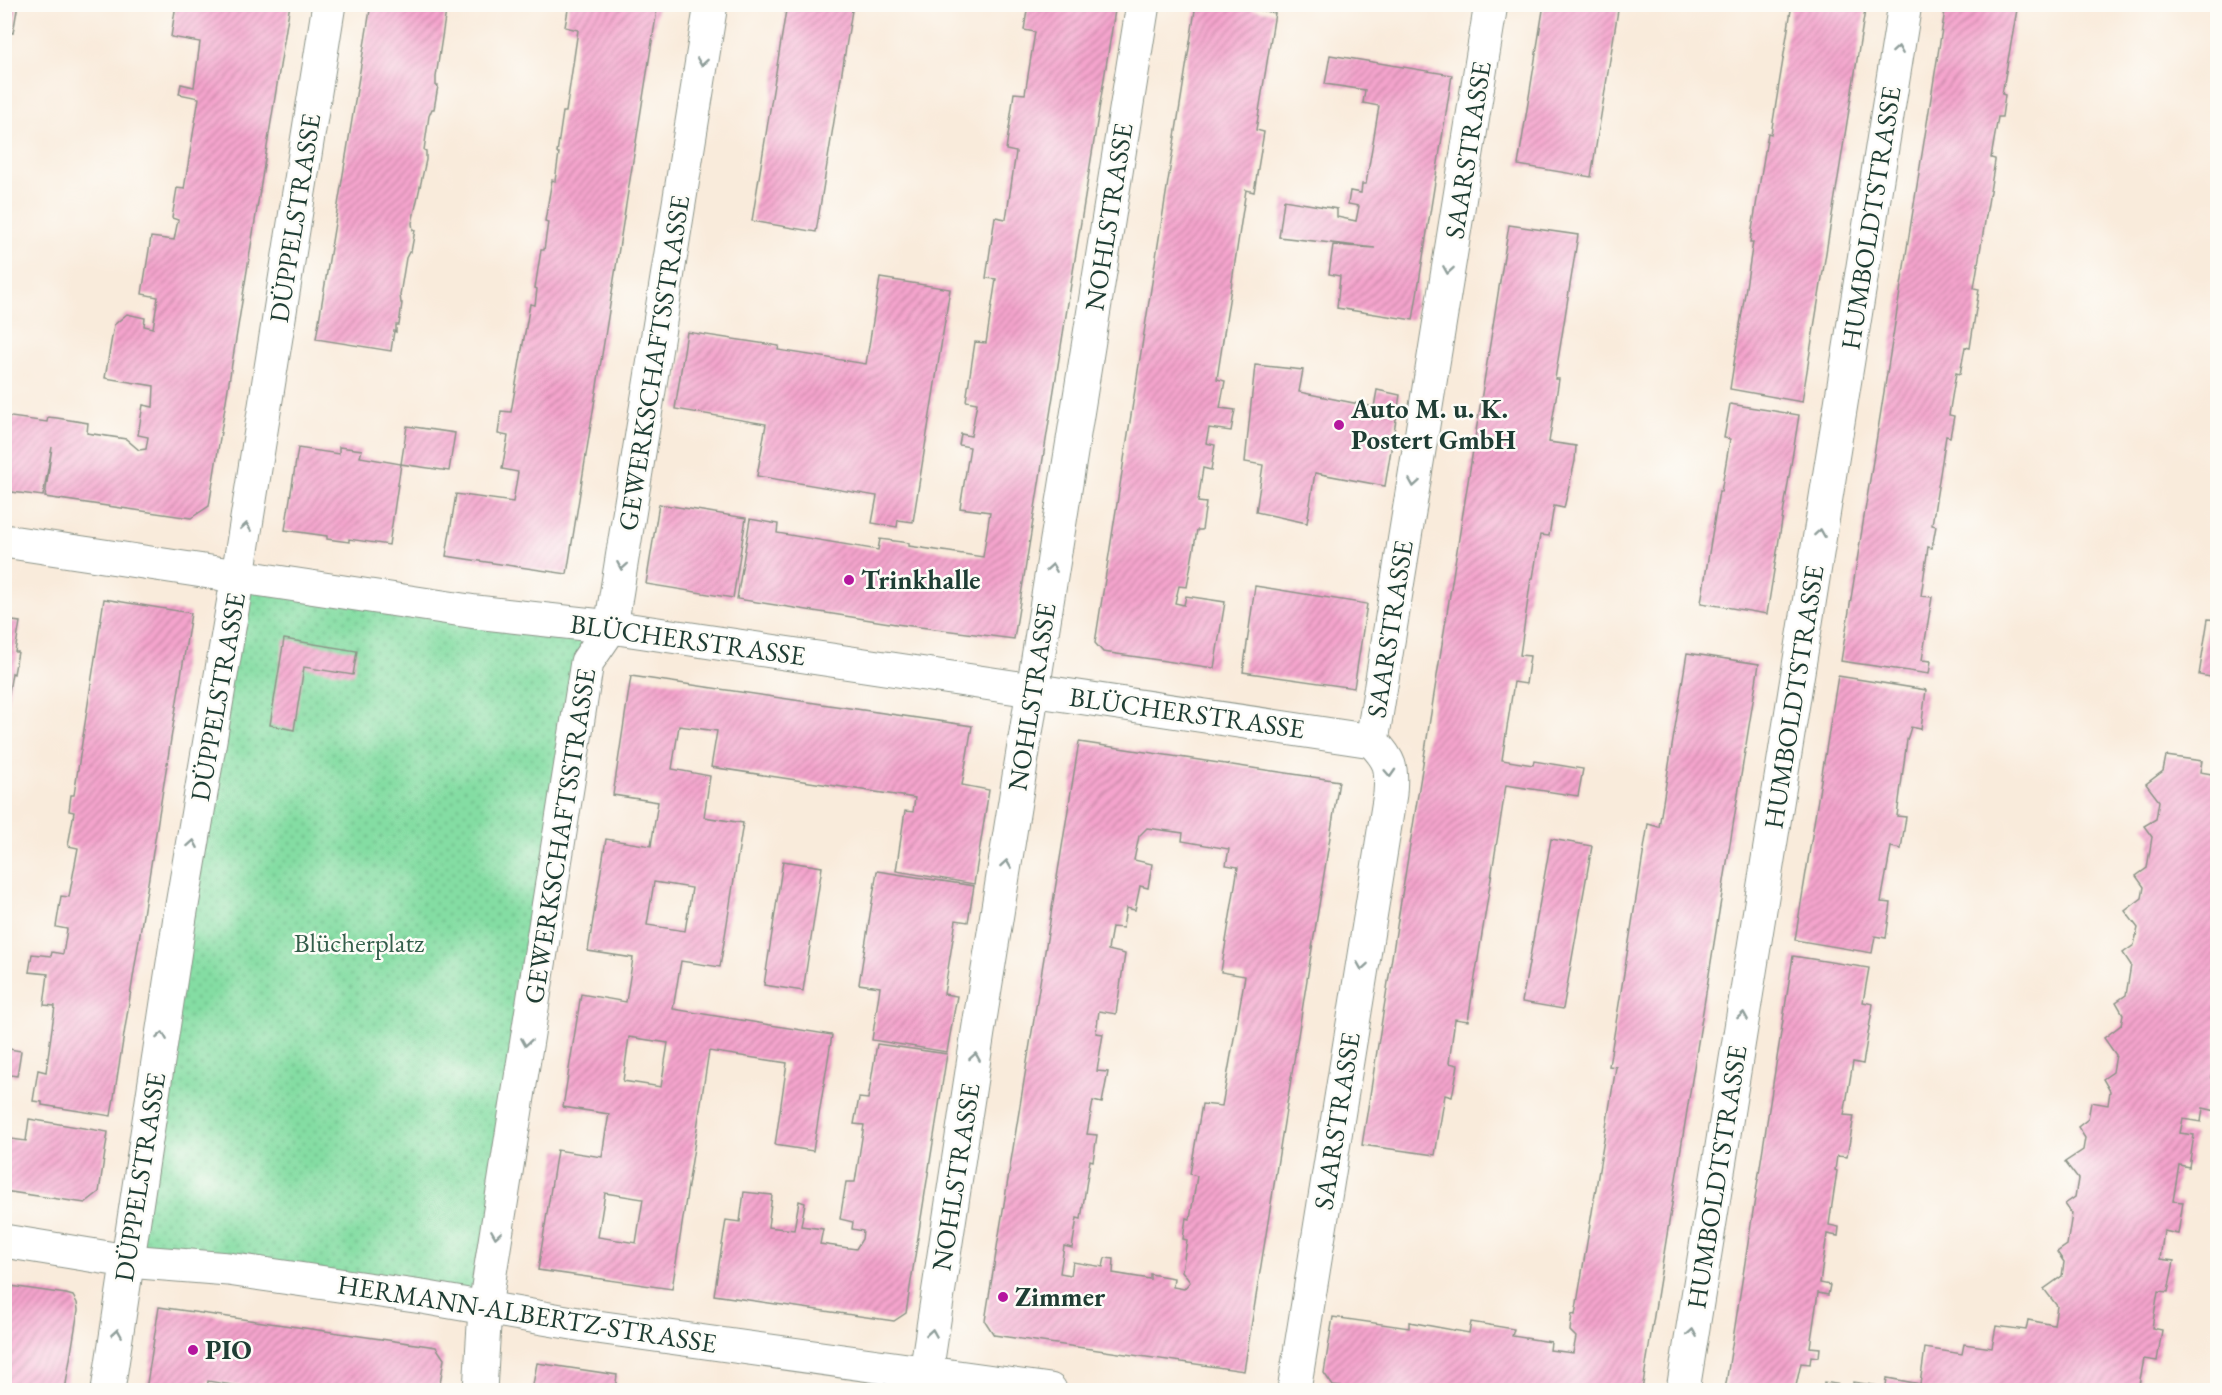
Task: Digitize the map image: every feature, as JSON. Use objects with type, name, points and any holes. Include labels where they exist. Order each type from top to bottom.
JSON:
[{"type":"street","name":"DÜPPELSTRASSE","points":[[108,1390],[180,917],[238,575],[329,4]]},
{"type":"street","name":"GEWERKSCHAFTSSTRASSE","points":[[480,1390],[485,1309],[587,662],[610,627],[711,4]]},
{"type":"street","name":"NOHLSTRASSE","points":[[927,1382],[978,1032],[1143,4]]},
{"type":"street","name":"SAARSTRASSE","points":[[1294,1390],[1390,794],[1390,764],[1372,741],[1491,4]]},
{"type":"street","name":"HUMBOLDTSTRASSE","points":[[1683,1390],[1905,4]]},
{"type":"street","name":"BLÜCHERSTRASSE","points":[[4,541],[476,612],[610,627],[1372,741]]},
{"type":"street","name":"HERMANN-ALBERTZ-STRASSE","points":[[4,1241],[127,1261],[228,1269],[422,1297],[927,1382],[1050,1390]]},
{"type":"green space","name":"Blücherplatz","points":[[238,575],[611,627],[587,662],[485,1309],[127,1261]]},
{"type":"building","points":[[4,4],[18,4],[13,33],[4,31]]},
{"type":"building","points":[[176,4],[207,8],[208,4],[290,4],[209,506],[191,518],[45,497],[52,447],[43,496],[4,491],[4,416],[47,422],[48,417],[88,423],[87,433],[126,439],[139,450],[146,449],[148,437],[138,435],[143,405],[153,407],[154,386],[105,378],[114,325],[127,314],[145,318],[144,326],[153,328],[158,297],[142,294],[151,237],[174,240],[178,220],[172,218],[177,188],[184,189],[199,98],[179,94],[181,84],[194,87],[200,42],[171,37]]},
{"type":"building","points":[[371,4],[447,4],[436,77],[436,86],[438,86],[434,109],[429,116],[424,150],[426,160],[412,223],[413,230],[415,230],[411,252],[406,258],[400,295],[402,303],[399,325],[396,325],[396,332],[394,331],[391,351],[316,339]]},
{"type":"building","points":[[569,4],[658,4],[567,574],[446,556],[456,494],[513,502],[518,472],[502,469],[508,436],[498,434],[501,411],[511,412],[530,304],[535,305],[537,289],[535,288],[548,222],[545,221],[552,180],[555,181],[563,112],[566,112],[578,30],[565,27]]},
{"type":"building","points":[[787,4],[853,4],[816,232],[752,221]]},
{"type":"building","points":[[1028,4],[1116,4],[1014,639],[896,624],[737,599],[750,519],[778,524],[777,533],[878,550],[880,539],[909,543],[909,546],[983,557],[990,512],[960,508],[970,447],[959,445],[961,434],[971,436],[977,403],[966,401],[975,342],[986,343],[996,279],[986,278],[995,217],[1006,219],[1016,152],[1006,150],[1014,93],[1025,94],[1035,32],[1024,30]]},
{"type":"building","points":[[1196,4],[1225,4],[1275,13],[1256,130],[1264,132],[1254,192],[1246,190],[1217,379],[1225,381],[1220,408],[1235,410],[1231,431],[1209,428],[1206,443],[1215,445],[1211,470],[1203,468],[1198,502],[1206,503],[1202,530],[1197,530],[1187,587],[1179,586],[1175,603],[1184,605],[1186,596],[1225,602],[1214,668],[1103,652],[1095,643]]},
{"type":"building","points":[[1544,4],[1619,4],[1591,177],[1518,165]]},
{"type":"building","points":[[1792,4],[1866,4],[1802,402],[1730,389],[1753,242],[1750,242],[1768,133],[1771,134]]},
{"type":"building","points":[[1946,4],[2018,4],[2002,94],[2005,95],[2002,117],[1998,117],[1991,158],[1995,161],[1974,288],[1979,289],[1970,348],[1965,347],[1960,374],[1956,373],[1949,415],[1954,416],[1950,437],[1946,436],[1932,525],[1936,526],[1932,548],[1928,547],[1921,596],[1932,597],[1922,660],[1931,661],[1929,674],[1841,661]]},
{"type":"building","points":[[1330,55],[1452,75],[1413,320],[1337,308],[1340,276],[1329,274],[1333,245],[1375,248],[1279,237],[1284,200],[1337,209],[1337,217],[1356,221],[1359,206],[1348,204],[1350,191],[1361,193],[1362,184],[1366,184],[1379,106],[1363,103],[1365,90],[1325,84]]},
{"type":"building","points":[[1509,225],[1578,235],[1555,379],[1559,379],[1549,442],[1576,446],[1575,461],[1564,508],[1554,506],[1549,536],[1540,535],[1533,578],[1531,578],[1520,655],[1530,656],[1526,684],[1514,682],[1502,760],[1533,765],[1534,761],[1583,769],[1578,796],[1506,785],[1468,1021],[1455,1019],[1449,1063],[1458,1065],[1452,1097],[1445,1095],[1435,1155],[1362,1145]]},
{"type":"building","points":[[880,278],[950,289],[913,522],[898,520],[897,527],[872,523],[877,496],[757,476],[766,424],[675,409],[687,332],[779,346],[778,350],[866,364]]},
{"type":"building","points":[[1255,365],[1303,370],[1299,392],[1374,407],[1377,390],[1400,395],[1385,486],[1315,473],[1307,523],[1256,512],[1263,465],[1245,462]]},
{"type":"building","points":[[1730,404],[1799,415],[1767,614],[1701,603],[1730,439],[1724,438]]},
{"type":"building","points":[[407,426],[455,433],[449,471],[401,464]]},
{"type":"building","points":[[339,447],[362,450],[360,457],[401,464],[389,545],[349,539],[349,542],[327,539],[327,536],[285,530],[298,448],[339,454]]},
{"type":"building","points":[[659,504],[746,518],[733,598],[646,584]]},
{"type":"building","points":[[1255,586],[1367,604],[1354,688],[1243,672]]},
{"type":"building","points":[[104,599],[191,613],[111,1116],[42,1105],[42,1102],[33,1101],[38,1070],[46,1072],[55,1006],[44,1005],[48,974],[29,972],[32,954],[51,956],[52,952],[63,954],[67,929],[56,927],[61,896],[69,897],[78,848],[68,846],[74,812],[69,811],[71,795],[74,795]]},
{"type":"building","points":[[2208,619],[2217,620],[2217,678],[2199,675]]},
{"type":"building","points":[[4,620],[20,622],[15,652],[18,652],[7,704],[4,703]]},
{"type":"building","points":[[284,639],[357,651],[353,675],[304,667],[294,730],[270,725]]},
{"type":"building","points":[[1687,653],[1759,664],[1642,1390],[1365,1390],[1333,1386],[1324,1373],[1333,1317],[1409,1328],[1409,1322],[1469,1333],[1471,1322],[1514,1329],[1512,1336],[1551,1342],[1550,1350],[1573,1353],[1576,1337],[1570,1331],[1572,1314],[1575,1315],[1616,1067],[1609,1066],[1648,824],[1659,827]]},
{"type":"building","points":[[631,676],[972,726],[962,785],[989,790],[974,884],[896,871],[905,811],[913,812],[915,798],[711,767],[717,731],[679,726],[672,769],[710,776],[704,817],[743,823],[720,967],[681,961],[673,1009],[832,1035],[813,1151],[775,1145],[787,1063],[709,1051],[672,1289],[538,1270],[557,1150],[602,1157],[609,1114],[563,1107],[581,994],[626,1002],[633,958],[588,951],[606,839],[651,846],[658,802],[613,795]],"holes":[[[654,882],[692,888],[685,931],[647,925]],[[629,1037],[668,1043],[661,1087],[623,1081]],[[605,1193],[643,1199],[636,1243],[598,1237]]]},
{"type":"building","points":[[1838,676],[1926,690],[1921,729],[1911,727],[1907,740],[1897,816],[1906,817],[1901,849],[1891,847],[1881,902],[1891,903],[1886,938],[1875,936],[1872,953],[1795,940]]},
{"type":"building","points":[[1079,742],[1339,781],[1244,1371],[994,1335],[985,1321]],"holes":[[[1147,828],[1183,833],[1182,841],[1229,849],[1226,865],[1238,867],[1221,972],[1245,976],[1222,1106],[1202,1104],[1190,1174],[1197,1176],[1190,1219],[1186,1218],[1183,1239],[1187,1240],[1182,1271],[1190,1282],[1184,1289],[1173,1287],[1174,1278],[1150,1274],[1150,1279],[1113,1273],[1114,1259],[1105,1258],[1103,1267],[1073,1262],[1071,1275],[1060,1273],[1064,1246],[1072,1248],[1077,1218],[1081,1219],[1090,1160],[1093,1161],[1097,1135],[1087,1134],[1093,1101],[1102,1103],[1108,1072],[1097,1071],[1103,1034],[1096,1033],[1099,1011],[1116,1014],[1125,954],[1108,950],[1112,927],[1123,928],[1126,908],[1135,910],[1140,886],[1148,888],[1152,864],[1134,860],[1139,836]]]},
{"type":"building","points":[[2166,756],[2202,761],[2200,772],[2217,775],[2217,1046],[2212,1078],[2217,1079],[2217,1104],[2216,1111],[2203,1108],[2201,1122],[2183,1119],[2180,1133],[2194,1135],[2189,1167],[2179,1165],[2173,1201],[2183,1202],[2178,1234],[2164,1231],[2160,1259],[2174,1261],[2168,1292],[2158,1291],[2152,1328],[2162,1330],[2157,1361],[2144,1359],[2138,1390],[1823,1390],[1824,1382],[1853,1387],[1853,1382],[1886,1387],[1887,1378],[1920,1384],[1925,1348],[1962,1354],[1964,1344],[1992,1348],[1996,1326],[2026,1330],[2028,1320],[2054,1325],[2057,1306],[2044,1289],[2062,1276],[2064,1262],[2057,1252],[2067,1245],[2072,1214],[2065,1204],[2075,1197],[2078,1179],[2065,1162],[2083,1150],[2085,1138],[2078,1127],[2088,1119],[2091,1102],[2108,1105],[2110,1091],[2103,1079],[2113,1072],[2116,1055],[2104,1038],[2121,1025],[2123,1014],[2116,1002],[2126,995],[2131,965],[2123,953],[2134,945],[2138,928],[2125,911],[2142,898],[2144,887],[2136,876],[2147,868],[2152,837],[2144,826],[2156,819],[2159,801],[2146,784],[2163,771]]},
{"type":"building","points":[[1551,839],[1592,846],[1563,1009],[1522,1002]]},
{"type":"building","points":[[783,861],[822,867],[803,991],[764,985]]},
{"type":"building","points":[[877,871],[974,886],[968,922],[956,920],[944,994],[957,996],[947,1052],[872,1040],[880,987],[859,984]]},
{"type":"building","points":[[1793,956],[1869,968],[1863,1002],[1873,1004],[1863,1064],[1853,1062],[1844,1115],[1854,1116],[1847,1157],[1837,1156],[1829,1225],[1839,1227],[1838,1236],[1827,1234],[1820,1283],[1830,1285],[1828,1295],[1818,1293],[1810,1347],[1820,1348],[1819,1357],[1811,1356],[1810,1364],[1801,1363],[1796,1386],[1819,1390],[1725,1390]]},
{"type":"building","points":[[877,1044],[947,1054],[906,1313],[894,1321],[714,1295],[726,1220],[740,1222],[744,1192],[772,1195],[768,1227],[794,1230],[799,1201],[805,1203],[801,1226],[823,1229],[820,1244],[856,1249],[862,1239],[863,1231],[852,1229],[853,1222],[840,1219],[846,1182],[855,1182],[864,1125],[854,1124],[859,1098],[868,1099]]},
{"type":"building","points":[[4,1048],[21,1051],[17,1076],[4,1074]]},
{"type":"building","points":[[29,1119],[108,1132],[99,1192],[85,1203],[4,1191],[4,1138],[26,1141]]},
{"type":"building","points":[[4,1285],[73,1296],[78,1310],[65,1390],[4,1390]]},
{"type":"building","points":[[159,1307],[436,1347],[444,1359],[439,1390],[302,1388],[302,1390],[243,1390],[243,1387],[208,1381],[207,1389],[146,1390]]},
{"type":"building","points":[[537,1363],[617,1375],[615,1390],[532,1390]]},
{"type":"place","name":"Auto M. u. K. Postert GmbH","points":[[1339,425]]},
{"type":"place","name":"Trinkhalle","points":[[849,580]]},
{"type":"place","name":"Zimmer","points":[[1003,1297]]},
{"type":"place","name":"PIO","points":[[193,1350]]}]
